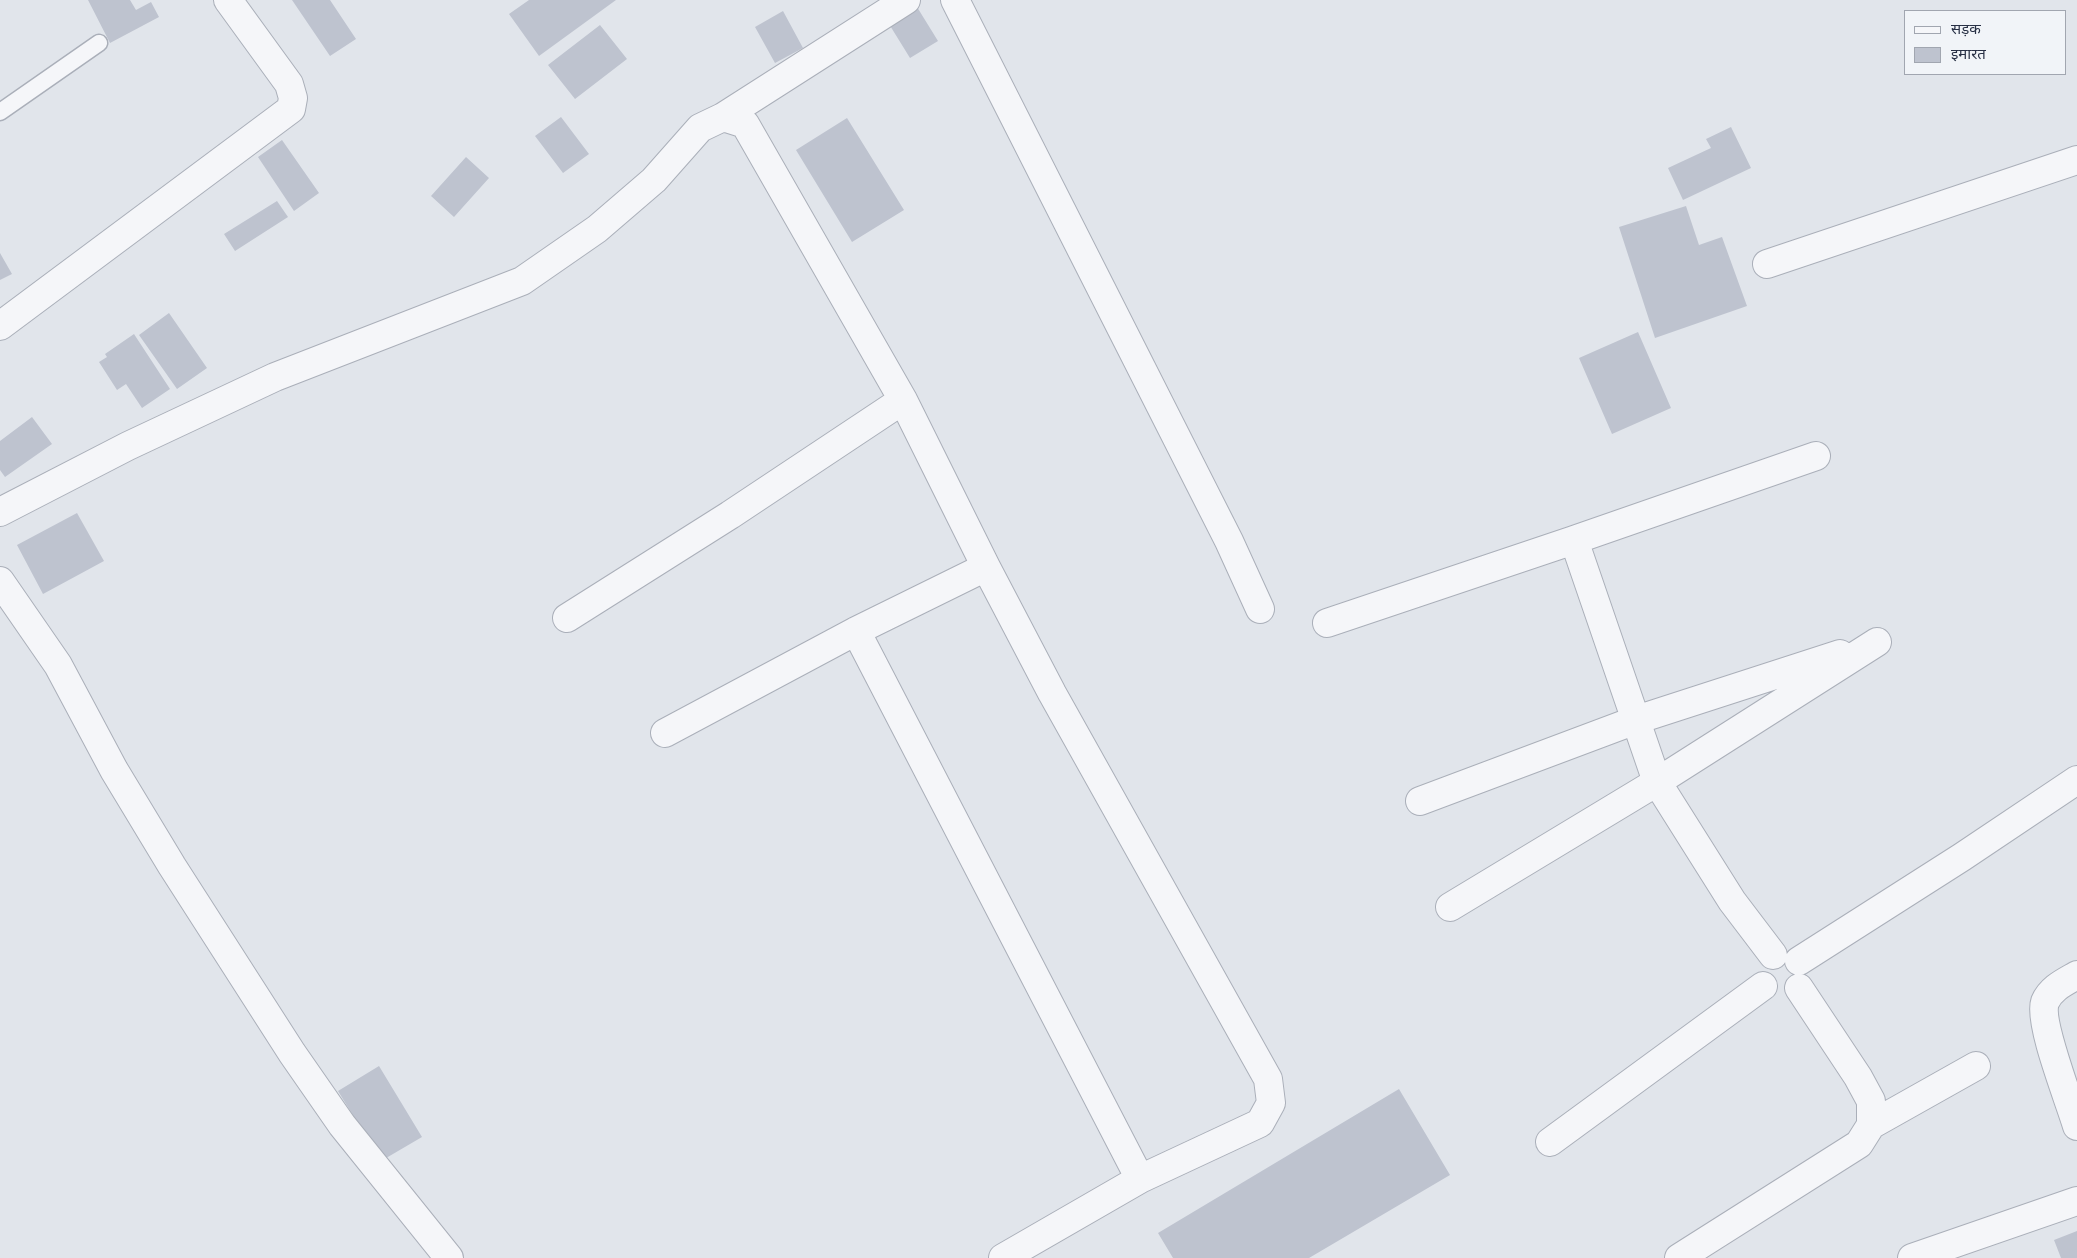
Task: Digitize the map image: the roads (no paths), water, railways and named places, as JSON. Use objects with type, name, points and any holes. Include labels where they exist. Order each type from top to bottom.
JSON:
[{"type":"street","points":[[0,326],[291,110],[293,98],[289,84],[228,0]]},
{"type":"street","points":[[0,512],[128,446],[275,377],[522,281],[597,229],[654,180],[700,128],[723,118],[906,0]]},
{"type":"street","points":[[955,0],[1229,541],[1260,609]]},
{"type":"street","points":[[723,118],[744,124],[904,400],[986,567],[1052,693],[1268,1080],[1271,1103],[1260,1123],[1140,1178],[1003,1258]]},
{"type":"street","points":[[1768,264],[2077,160]]},
{"type":"street","points":[[568,618],[730,515],[904,400]]},
{"type":"street","points":[[1327,622],[1574,540],[1816,456]]},
{"type":"street","points":[[1574,540],[1656,782],[1732,901],[1773,955]]},
{"type":"street","points":[[665,733],[856,631],[986,567]]},
{"type":"street","points":[[0,580],[58,665],[114,770],[172,866],[292,1054],[342,1126],[449,1258]]},
{"type":"street","points":[[856,631],[1140,1178]]},
{"type":"street","points":[[1420,801],[1636,720],[1877,642],[1656,782],[1450,907]]},
{"type":"street","points":[[1799,961],[1962,857],[2077,780]]},
{"type":"street","points":[[1787,954],[1799,961],[1804,975],[1799,988],[1788,996],[1781,997],[1768,992],[1760,979],[1762,965],[1773,955],[1787,954]]},
{"type":"street","points":[[2077,975],[2057,986],[2045,1003],[2045,1024],[2077,1126]]},
{"type":"street","points":[[1550,1142],[1763,986]]},
{"type":"street","points":[[1799,988],[1858,1077],[1871,1100],[1871,1125]]},
{"type":"street","points":[[1680,1258],[1859,1144],[1871,1125],[1976,1066]]},
{"type":"street","points":[[1912,1258],[2077,1201]]},
{"type":"lane","points":[[0,112],[99,44]]}]
